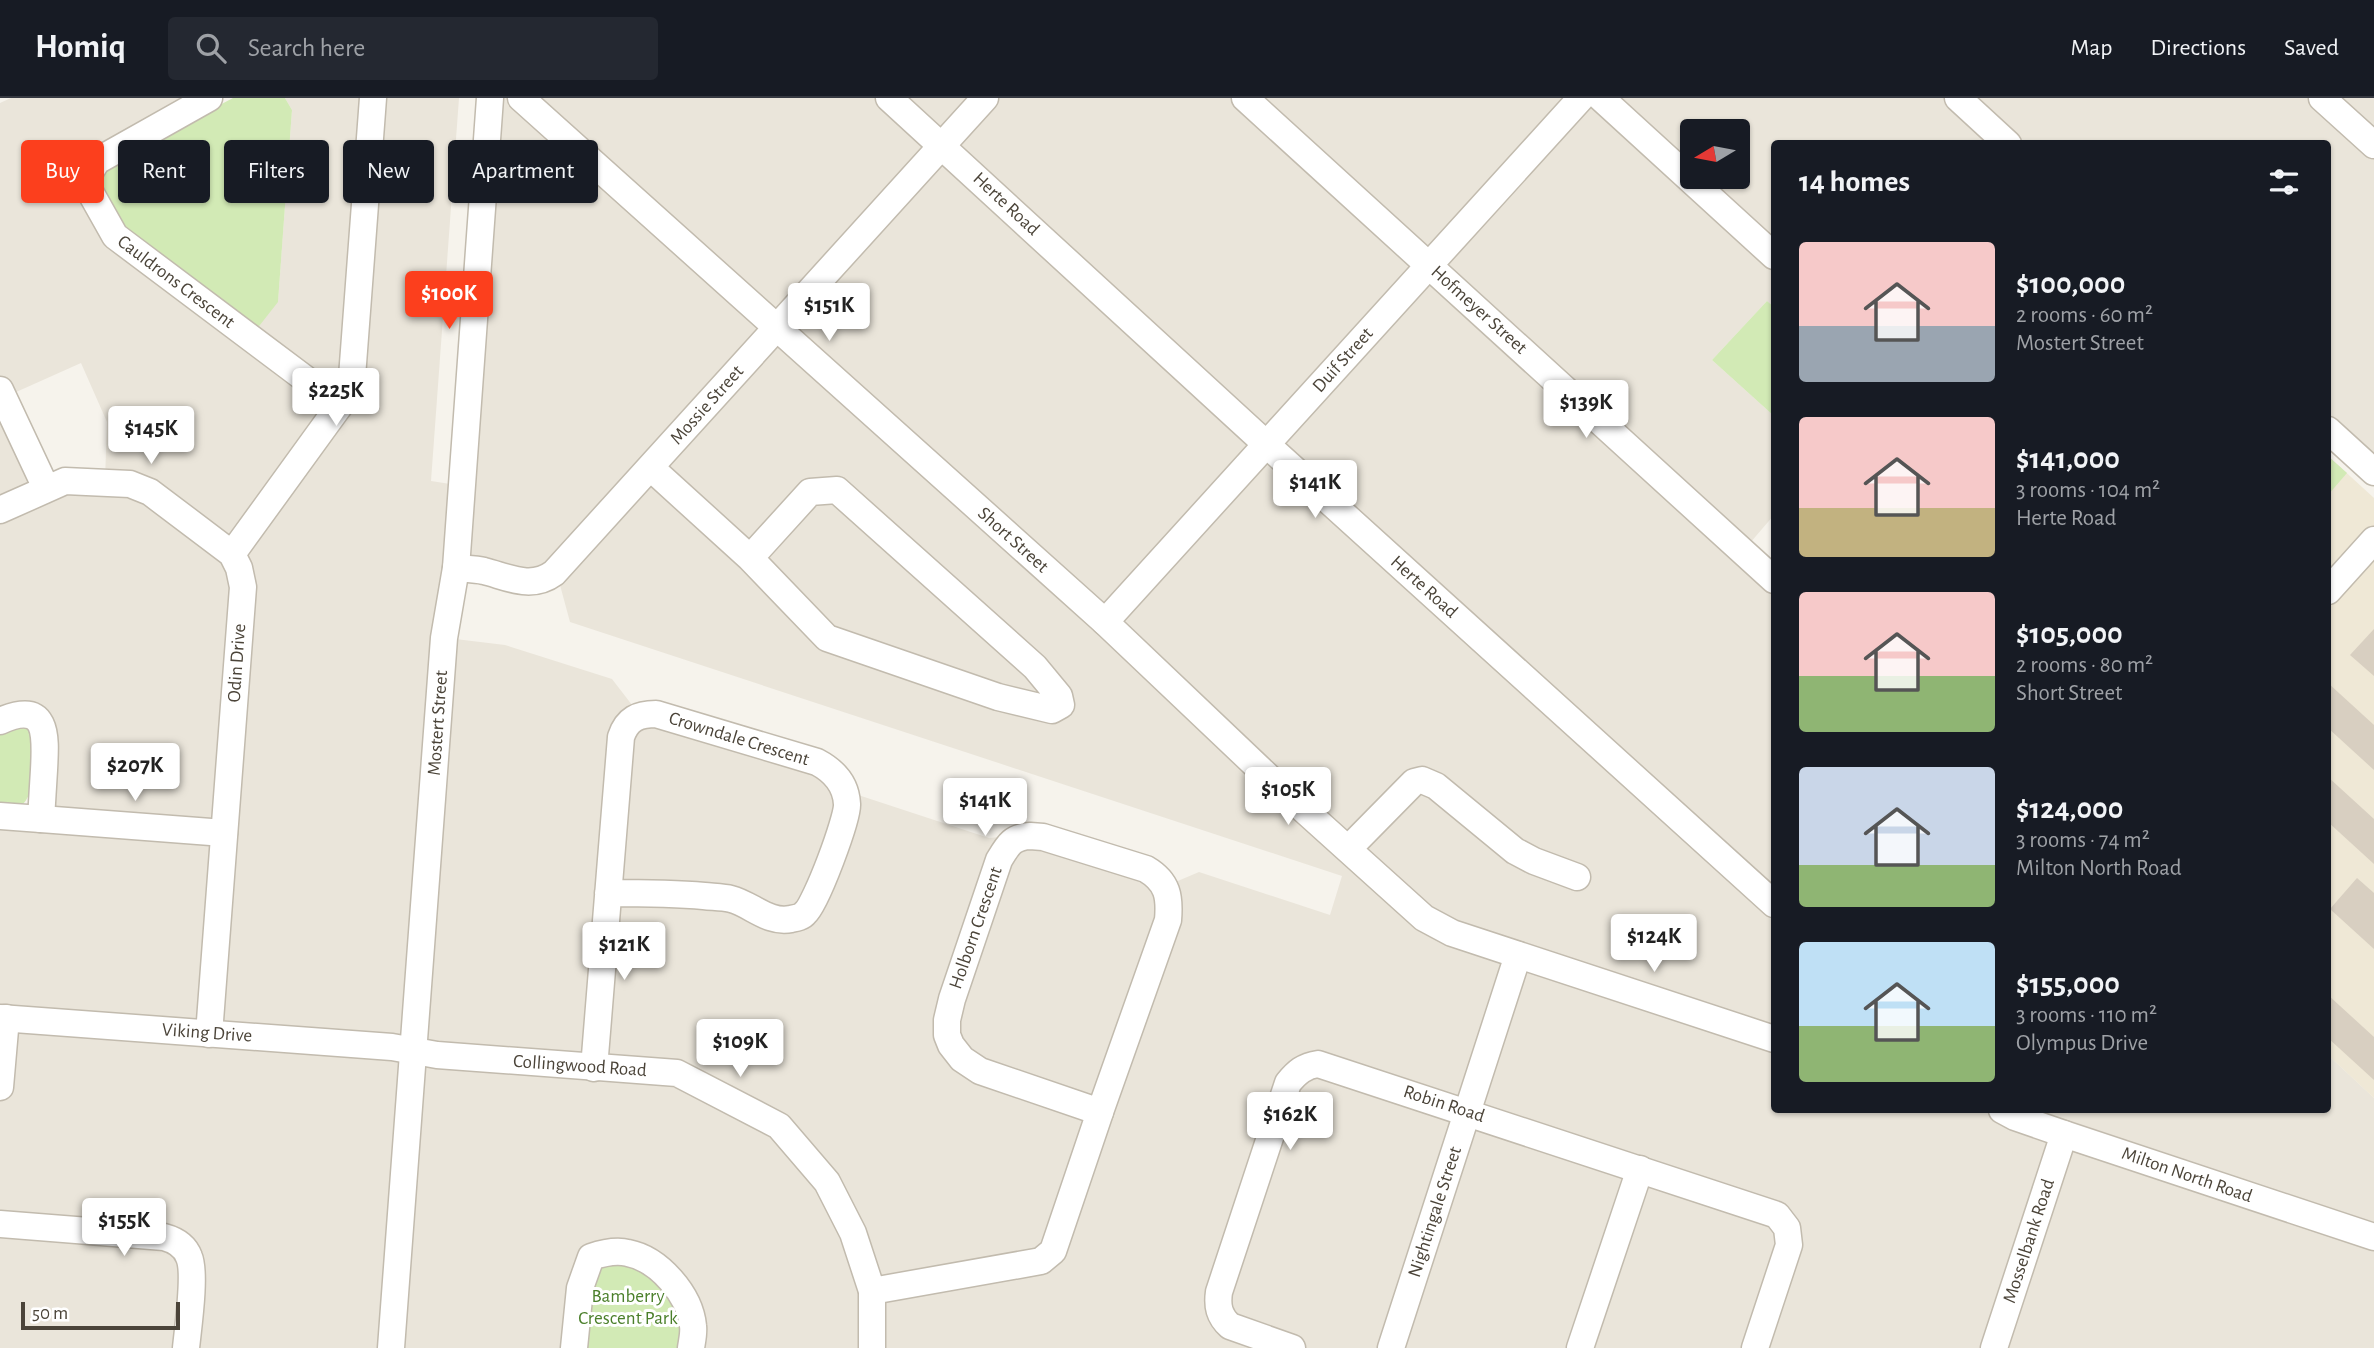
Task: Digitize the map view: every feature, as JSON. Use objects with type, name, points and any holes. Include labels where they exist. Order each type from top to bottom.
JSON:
[{"type":"street","name":"Cauldrons Crescent","points":[[209,98],[97,161],[89,174],[90,194],[115,236],[340,405]]},
{"type":"street","points":[[0,510],[46,488],[75,480],[138,486],[150,492],[232,554],[348,391],[352,377],[373,98]]},
{"type":"street","name":"Mostert Street","points":[[391,1348],[444,638],[456,568],[491,98]]},
{"type":"street","name":"Short Street","points":[[521,98],[1105,622],[1283,791],[1424,918],[1452,933],[1518,956]]},
{"type":"street","name":"Herte Road","points":[[889,98],[1771,901]]},
{"type":"street","name":"Mossie Street","points":[[456,568],[481,570],[526,583],[548,578],[554,573],[985,98]]},
{"type":"street","name":"Hofmeyer Street","points":[[1245,98],[1771,577]]},
{"type":"street","name":"Duif Street","points":[[1105,622],[1581,98]]},
{"type":"street","points":[[1601,98],[1771,253]]},
{"type":"street","points":[[1958,98],[2004,140]]},
{"type":"street","points":[[2322,98],[2374,145]]},
{"type":"street","points":[[0,390],[46,488]]},
{"type":"street","points":[[2331,433],[2374,472]]},
{"type":"street","points":[[650,468],[750,558],[827,638],[998,697],[1052,710],[1060,705],[1059,696],[1035,667],[837,490],[810,492],[750,558]]},
{"type":"street","points":[[2331,588],[2374,540]]},
{"type":"street","name":"Odin Drive","points":[[209,1034],[243,587],[239,568],[232,554]]},
{"type":"street","points":[[0,721],[25,714],[38,720],[46,733],[41,819]]},
{"type":"street","name":"Crowndale Crescent","points":[[594,1068],[608,894],[621,737],[624,727],[638,716],[656,714],[817,762],[828,768],[842,783],[847,802],[845,818],[817,894],[807,912],[801,916],[785,920],[770,918],[732,899],[661,892],[608,894]]},
{"type":"street","points":[[1349,848],[1413,782],[1422,780],[1436,786],[1515,851],[1577,877]]},
{"type":"street","points":[[0,816],[225,833]]},
{"type":"street","name":"Holborn Crescent","points":[[872,1291],[1041,1261],[1053,1251],[1168,920],[1169,895],[1161,880],[1146,869],[1043,837],[1018,837],[1007,846],[999,860],[952,999],[947,1035],[962,1059],[980,1071],[1100,1112]]},
{"type":"street","points":[[1518,956],[1771,1038]]},
{"type":"street","name":"Nightingale Street","points":[[1391,1348],[1518,956]]},
{"type":"street","points":[[0,1087],[3,1018]]},
{"type":"street","name":"Viking Drive","points":[[3,1018],[393,1047],[413,1051]]},
{"type":"street","name":"Collingwood Road","points":[[413,1051],[677,1073],[779,1126],[827,1182],[853,1233],[872,1291],[872,1348]]},
{"type":"street","name":"Robin Road","points":[[1292,1348],[1230,1326],[1222,1319],[1218,1302],[1288,1083],[1297,1072],[1318,1064],[1768,1210],[1784,1221],[1789,1245],[1755,1348]]},
{"type":"street","name":"Milton North Road","points":[[2007,1113],[2374,1237]]},
{"type":"street","name":"Mosselbank Road","points":[[1994,1348],[2064,1134]]},
{"type":"street","points":[[1580,1348],[1640,1169]]},
{"type":"street","points":[[0,1224],[164,1237],[176,1241],[186,1251],[191,1264],[186,1348]]},
{"type":"street","points":[[574,1348],[580,1288],[591,1257],[606,1252],[629,1253],[660,1268],[685,1301],[693,1327],[691,1348]]},
{"type":"shaded area","points":[[11,98],[210,98],[224,140],[224,203],[245,203],[278,302],[285,203],[329,203],[329,140],[290,140],[292,110],[285,98],[459,98],[456,140],[448,140],[448,203],[451,203],[431,481],[463,486],[483,203],[598,203],[598,140],[488,140],[491,98],[2374,98],[2374,475],[2331,436],[2331,140],[1771,140],[1771,304],[1767,301],[1712,360],[1771,413],[1771,518],[1744,550],[1771,575],[1771,1113],[2331,1113],[2331,1058],[2374,1098],[2374,1348],[0,1348],[0,818],[42,820],[0,719],[0,103]],"holes":[[[81,363],[107,422],[105,480],[46,486],[5,397]],[[457,570],[557,574],[570,622],[1342,876],[1330,915],[1199,872],[1166,886],[1031,834],[989,838],[846,791],[818,761],[639,714],[612,679],[505,645],[447,638]]]},
{"type":"shaded area","points":[[2331,459],[2374,498],[2374,1098],[2331,1058]]},
{"type":"green space","points":[[233,98],[285,98],[292,110],[290,140],[224,140],[224,203],[285,203],[278,302],[256,330],[126,234],[104,191],[104,172],[108,164],[118,159],[118,203],[210,203],[210,140],[153,140]]},
{"type":"green space","points":[[1767,301],[1771,304],[1771,413],[1712,360]]},
{"type":"green space","points":[[2331,459],[2347,473],[2331,492]]},
{"type":"green space","points":[[12,725],[27,728],[33,733],[31,786],[24,803],[17,807],[0,808],[0,731]]},
{"type":"green space","name":"Bamberry Crescent Park","points":[[604,1257],[657,1275],[681,1321],[682,1348],[584,1348],[588,1289]]},
{"type":"building","points":[[2374,629],[2374,676],[2350,655]]},
{"type":"building","points":[[2331,686],[2374,725],[2374,770],[2331,731]]},
{"type":"building","points":[[2331,780],[2374,819],[2374,864],[2331,825]]},
{"type":"building","points":[[2357,878],[2374,893],[2374,949],[2331,910]]},
{"type":"building","points":[[2331,998],[2374,1037],[2374,1080],[2331,1041]]}]
